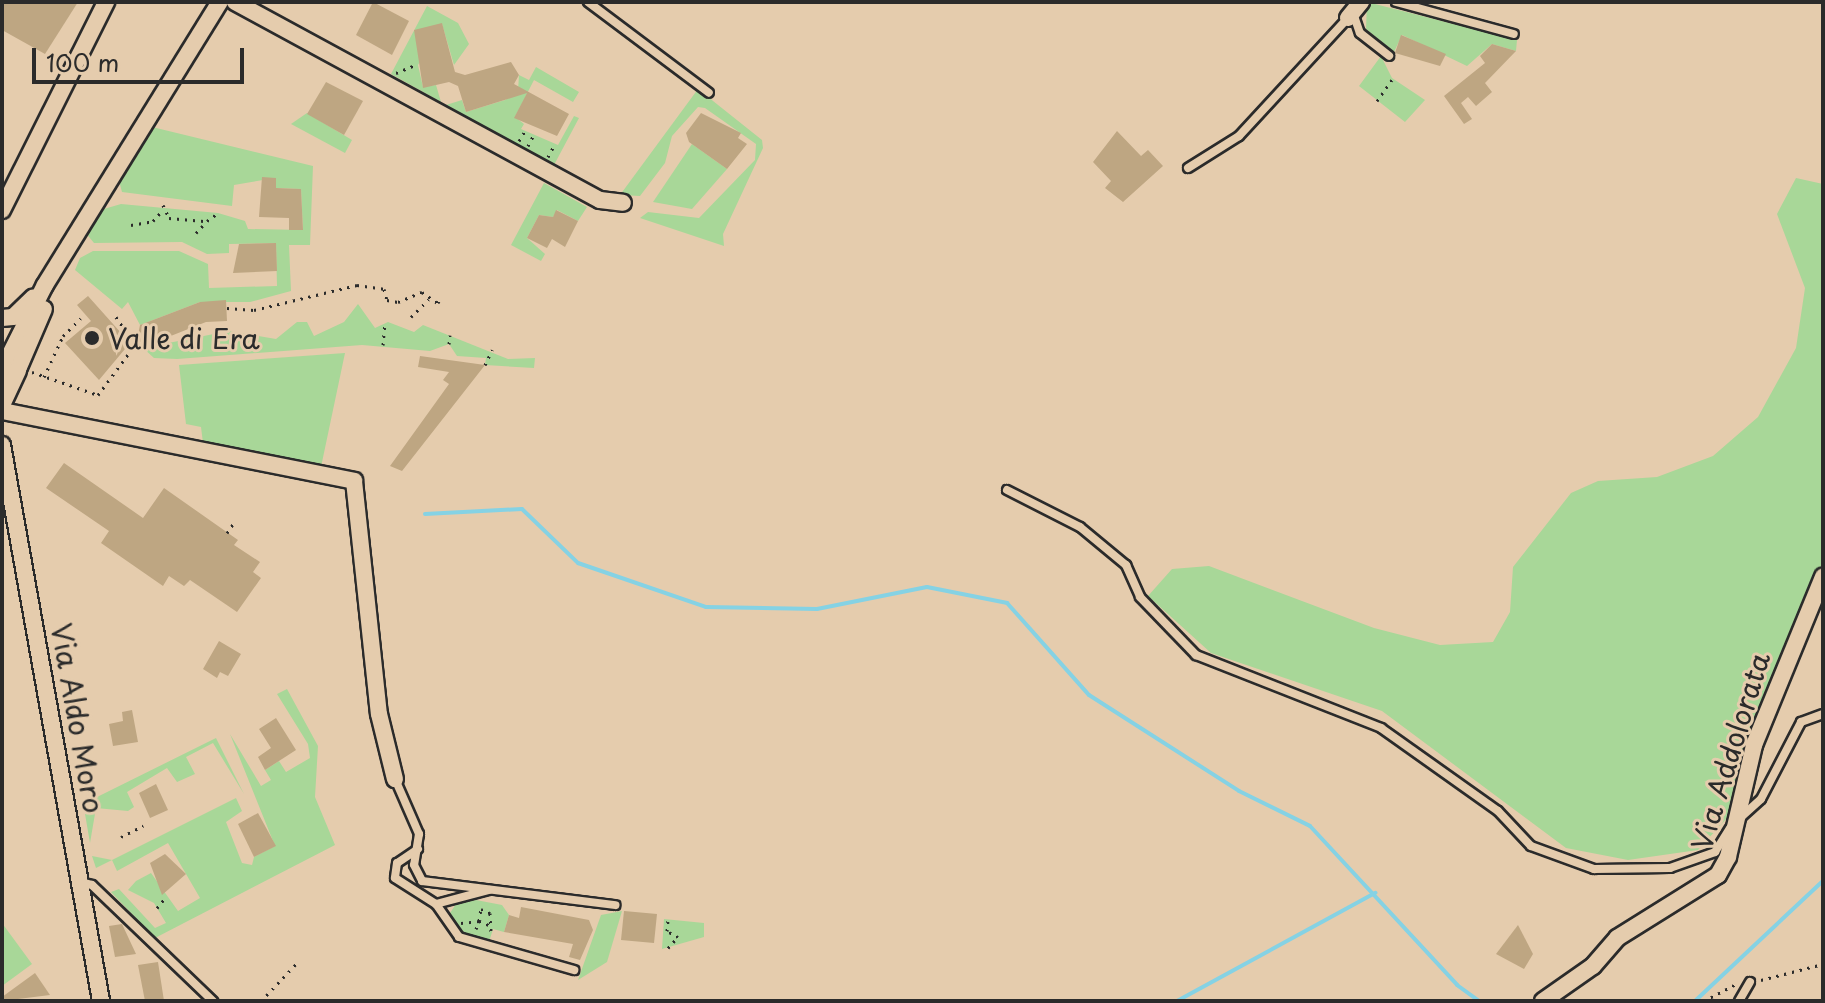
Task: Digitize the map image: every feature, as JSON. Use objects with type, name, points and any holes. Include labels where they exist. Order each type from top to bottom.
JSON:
[{"type":"street","points":[[2,210],[106,2]]},
{"type":"street","points":[[2,318],[21,311],[45,285],[68,252],[220,2]]},
{"type":"street","points":[[235,2],[600,200],[623,203]]},
{"type":"street","points":[[68,252],[24,369],[2,408],[354,481],[379,714],[395,779]]},
{"type":"street","points":[[2,370],[45,285]]},
{"type":"street","points":[[2,378],[24,369]]},
{"type":"street","name":"Via Aldo Moro","points":[[2,445],[101,1001]]},
{"type":"street","name":"Via Addolorata","points":[[1543,1001],[1593,966],[1617,938],[1718,875],[1728,857],[1732,824],[1758,731],[1823,577]]},
{"type":"lane","points":[[588,2],[709,93]]},
{"type":"lane","points":[[1396,2],[1514,34]]},
{"type":"lane","points":[[1354,11],[1360,33],[1389,56]]},
{"type":"lane","points":[[1188,168],[1239,136],[1354,11]]},
{"type":"lane","points":[[1007,490],[1080,527],[1126,565],[1140,597],[1196,655],[1381,728],[1498,811],[1531,846],[1594,869],[1670,868],[1715,852],[1732,824],[1761,799],[1801,722],[1823,714]]},
{"type":"lane","points":[[395,779],[414,816],[418,849],[414,865],[422,881],[616,905]]},
{"type":"lane","points":[[418,849],[397,863],[395,878],[436,904],[465,942],[574,970]]},
{"type":"lane","points":[[80,882],[92,885],[213,1001]]},
{"type":"lane","points":[[436,904],[490,889]]},
{"type":"lane","points":[[1739,1001],[1750,982]]},
{"type":"path","points":[[395,76],[417,64]]},
{"type":"path","points":[[1377,101],[1393,78]]},
{"type":"path","points":[[517,144],[525,131]]},
{"type":"path","points":[[526,149],[533,136]]},
{"type":"path","points":[[546,160],[555,144]]},
{"type":"path","points":[[131,225],[153,221],[163,208],[169,218],[207,221]]},
{"type":"path","points":[[196,233],[218,213]]},
{"type":"path","points":[[227,308],[254,310],[357,285],[384,289],[387,300],[398,302],[422,292],[429,299]]},
{"type":"path","points":[[411,317],[429,299],[440,298]]},
{"type":"path","points":[[24,369],[98,395],[135,345],[115,315]]},
{"type":"path","points":[[44,377],[63,336],[81,318]]},
{"type":"path","points":[[383,345],[385,324]]},
{"type":"path","points":[[256,334],[256,353]]},
{"type":"path","points":[[449,344],[450,335]]},
{"type":"path","points":[[485,365],[492,350]]},
{"type":"path","points":[[227,533],[235,521]]},
{"type":"path","points":[[121,837],[143,826]]},
{"type":"path","points":[[157,908],[166,897]]},
{"type":"path","points":[[475,933],[479,921],[481,909],[490,913],[490,925],[490,937],[475,933],[461,923],[479,921],[490,925]]},
{"type":"path","points":[[668,919],[667,931],[678,937],[668,948]]},
{"type":"path","points":[[261,1001],[296,964]]},
{"type":"green space","points":[[1367,2],[1517,40],[1516,51],[1492,44],[1467,66],[1402,35],[1394,52],[1366,29]]},
{"type":"green space","points":[[427,6],[458,23],[469,44],[454,65],[442,24],[418,65],[423,87],[436,85],[441,102],[391,74]]},
{"type":"green space","points":[[1381,56],[1392,78],[1425,100],[1405,122],[1359,86]]},
{"type":"green space","points":[[536,67],[579,92],[573,102],[534,80],[515,117],[524,124],[521,129],[558,145],[574,116],[579,118],[554,165],[446,105],[462,100],[466,112],[505,100],[518,91],[519,75],[529,80]]},
{"type":"green space","points":[[698,89],[762,140],[763,148],[723,234],[724,246],[640,218],[648,212],[699,218],[755,160],[756,144],[705,108],[698,107],[672,136],[665,163],[640,196],[620,195]]},
{"type":"green space","points":[[307,113],[352,140],[345,153],[291,124]]},
{"type":"green space","points":[[148,126],[313,166],[310,245],[289,245],[291,291],[250,302],[200,302],[140,325],[128,302],[122,309],[75,270],[80,258],[93,251],[179,251],[208,264],[209,288],[277,286],[276,243],[229,244],[229,253],[207,254],[182,242],[94,243],[85,232],[97,211],[121,204],[218,213],[245,221],[248,229],[303,230],[301,189],[276,188],[275,178],[234,185],[232,206],[122,192],[118,177]]},
{"type":"green space","points":[[692,144],[727,169],[692,209],[653,202]]},
{"type":"green space","points":[[1796,178],[1823,184],[1823,562],[1759,706],[1728,817],[1698,850],[1628,860],[1566,848],[1382,711],[1211,653],[1148,596],[1172,569],[1209,566],[1374,628],[1440,645],[1493,642],[1510,612],[1513,567],[1571,493],[1598,481],[1657,477],[1713,456],[1758,417],[1796,348],[1805,288],[1777,214]]},
{"type":"green space","points":[[544,183],[587,207],[578,221],[557,210],[553,217],[539,215],[527,238],[545,254],[541,261],[511,245]]},
{"type":"green space","points":[[358,304],[375,328],[388,322],[414,332],[423,325],[508,359],[535,358],[534,368],[485,365],[486,358],[457,356],[449,344],[430,351],[362,345],[177,359],[154,358],[143,348],[229,331],[276,339],[297,322],[307,322],[314,336],[344,322]]},
{"type":"green space","points":[[345,353],[321,467],[203,443],[201,427],[186,424],[179,365]]},
{"type":"green space","points":[[287,689],[318,746],[315,797],[335,845],[155,938],[111,892],[119,889],[155,928],[166,923],[154,903],[128,890],[136,881],[151,873],[178,911],[200,898],[168,843],[117,871],[112,860],[236,798],[242,811],[226,822],[242,863],[252,865],[254,857],[275,846],[230,734],[261,786],[271,780],[265,770],[279,761],[286,772],[310,758],[308,744],[277,694]]},
{"type":"green space","points":[[216,738],[244,794],[213,743],[186,757],[195,774],[177,782],[167,768],[127,792],[134,807],[128,811],[96,808],[90,843],[85,814],[93,813],[91,800]]},
{"type":"green space","points":[[92,856],[112,860],[96,868]]},
{"type":"green space","points":[[476,900],[502,905],[509,915],[504,932],[493,929],[489,942],[462,934],[450,913],[456,904]]},
{"type":"green space","points":[[622,911],[607,962],[578,980],[601,915]]},
{"type":"green space","points":[[664,919],[704,923],[704,937],[662,949]]},
{"type":"green space","points":[[2,923],[32,964],[2,986]]},
{"type":"building","points":[[2,2],[78,2],[45,54],[2,30]]},
{"type":"building","points":[[373,2],[409,21],[392,55],[356,35]]},
{"type":"building","points":[[442,23],[455,72],[465,75],[511,62],[519,75],[514,84],[569,114],[557,136],[514,118],[527,93],[466,112],[458,86],[449,82],[423,88],[414,30]]},
{"type":"building","points":[[1401,35],[1446,54],[1440,66],[1395,53]]},
{"type":"building","points":[[1492,44],[1516,51],[1485,83],[1492,92],[1476,106],[1468,97],[1461,103],[1472,119],[1464,124],[1444,96],[1485,63],[1480,56]]},
{"type":"building","points":[[326,82],[363,101],[344,135],[307,114]]},
{"type":"building","points":[[701,113],[741,133],[738,138],[747,144],[727,169],[689,142],[686,133]]},
{"type":"building","points":[[1117,131],[1141,156],[1148,150],[1163,166],[1123,202],[1105,188],[1111,181],[1093,162]]},
{"type":"building","points":[[262,177],[276,178],[276,188],[301,189],[303,230],[289,230],[289,218],[259,217]]},
{"type":"building","points":[[556,210],[578,221],[565,247],[552,239],[547,248],[527,238],[539,215],[553,217]]},
{"type":"building","points":[[276,243],[277,271],[233,273],[239,244]]},
{"type":"building","points":[[88,296],[130,343],[99,380],[65,343],[91,321],[77,305]]},
{"type":"building","points":[[226,300],[227,321],[206,322],[148,345],[137,340],[140,325],[200,302]]},
{"type":"building","points":[[420,356],[485,365],[402,471],[390,466],[449,384],[443,380],[449,372],[418,367]]},
{"type":"building","points":[[64,463],[143,518],[164,488],[238,540],[234,545],[260,562],[253,572],[261,578],[237,612],[190,580],[184,586],[169,576],[163,586],[101,543],[109,531],[46,488]]},
{"type":"building","points":[[219,641],[241,654],[228,676],[220,672],[217,678],[203,669]]},
{"type":"building","points":[[132,710],[138,742],[113,746],[109,724],[123,721],[122,712]]},
{"type":"building","points":[[276,718],[296,750],[265,770],[258,757],[271,748],[259,729]]},
{"type":"building","points":[[156,784],[168,810],[150,818],[139,793]]},
{"type":"building","points":[[258,813],[276,846],[254,857],[238,824]]},
{"type":"building","points":[[165,854],[186,874],[162,895],[150,863]]},
{"type":"building","points":[[521,907],[589,920],[593,930],[580,960],[569,957],[573,944],[504,932],[509,915],[519,918]]},
{"type":"building","points":[[624,911],[657,914],[654,943],[621,940]]},
{"type":"building","points":[[122,924],[136,954],[115,957],[109,926]]},
{"type":"building","points":[[1518,925],[1533,954],[1524,969],[1496,954]]},
{"type":"building","points":[[158,962],[164,1001],[145,1001],[138,965]]},
{"type":"building","points":[[35,973],[50,995],[2,1001],[2,997]]},
{"type":"waterway","points":[[425,514],[522,509],[578,563],[706,607],[817,609],[927,587],[1007,603],[1089,695],[1239,791],[1310,826],[1457,985],[1479,1001]]},
{"type":"waterway","points":[[1695,1001],[1823,881]]},
{"type":"waterway","points":[[1177,1001],[1375,893]]},
{"type":"place","name":"Valle di Era","points":[[92,338]]}]
